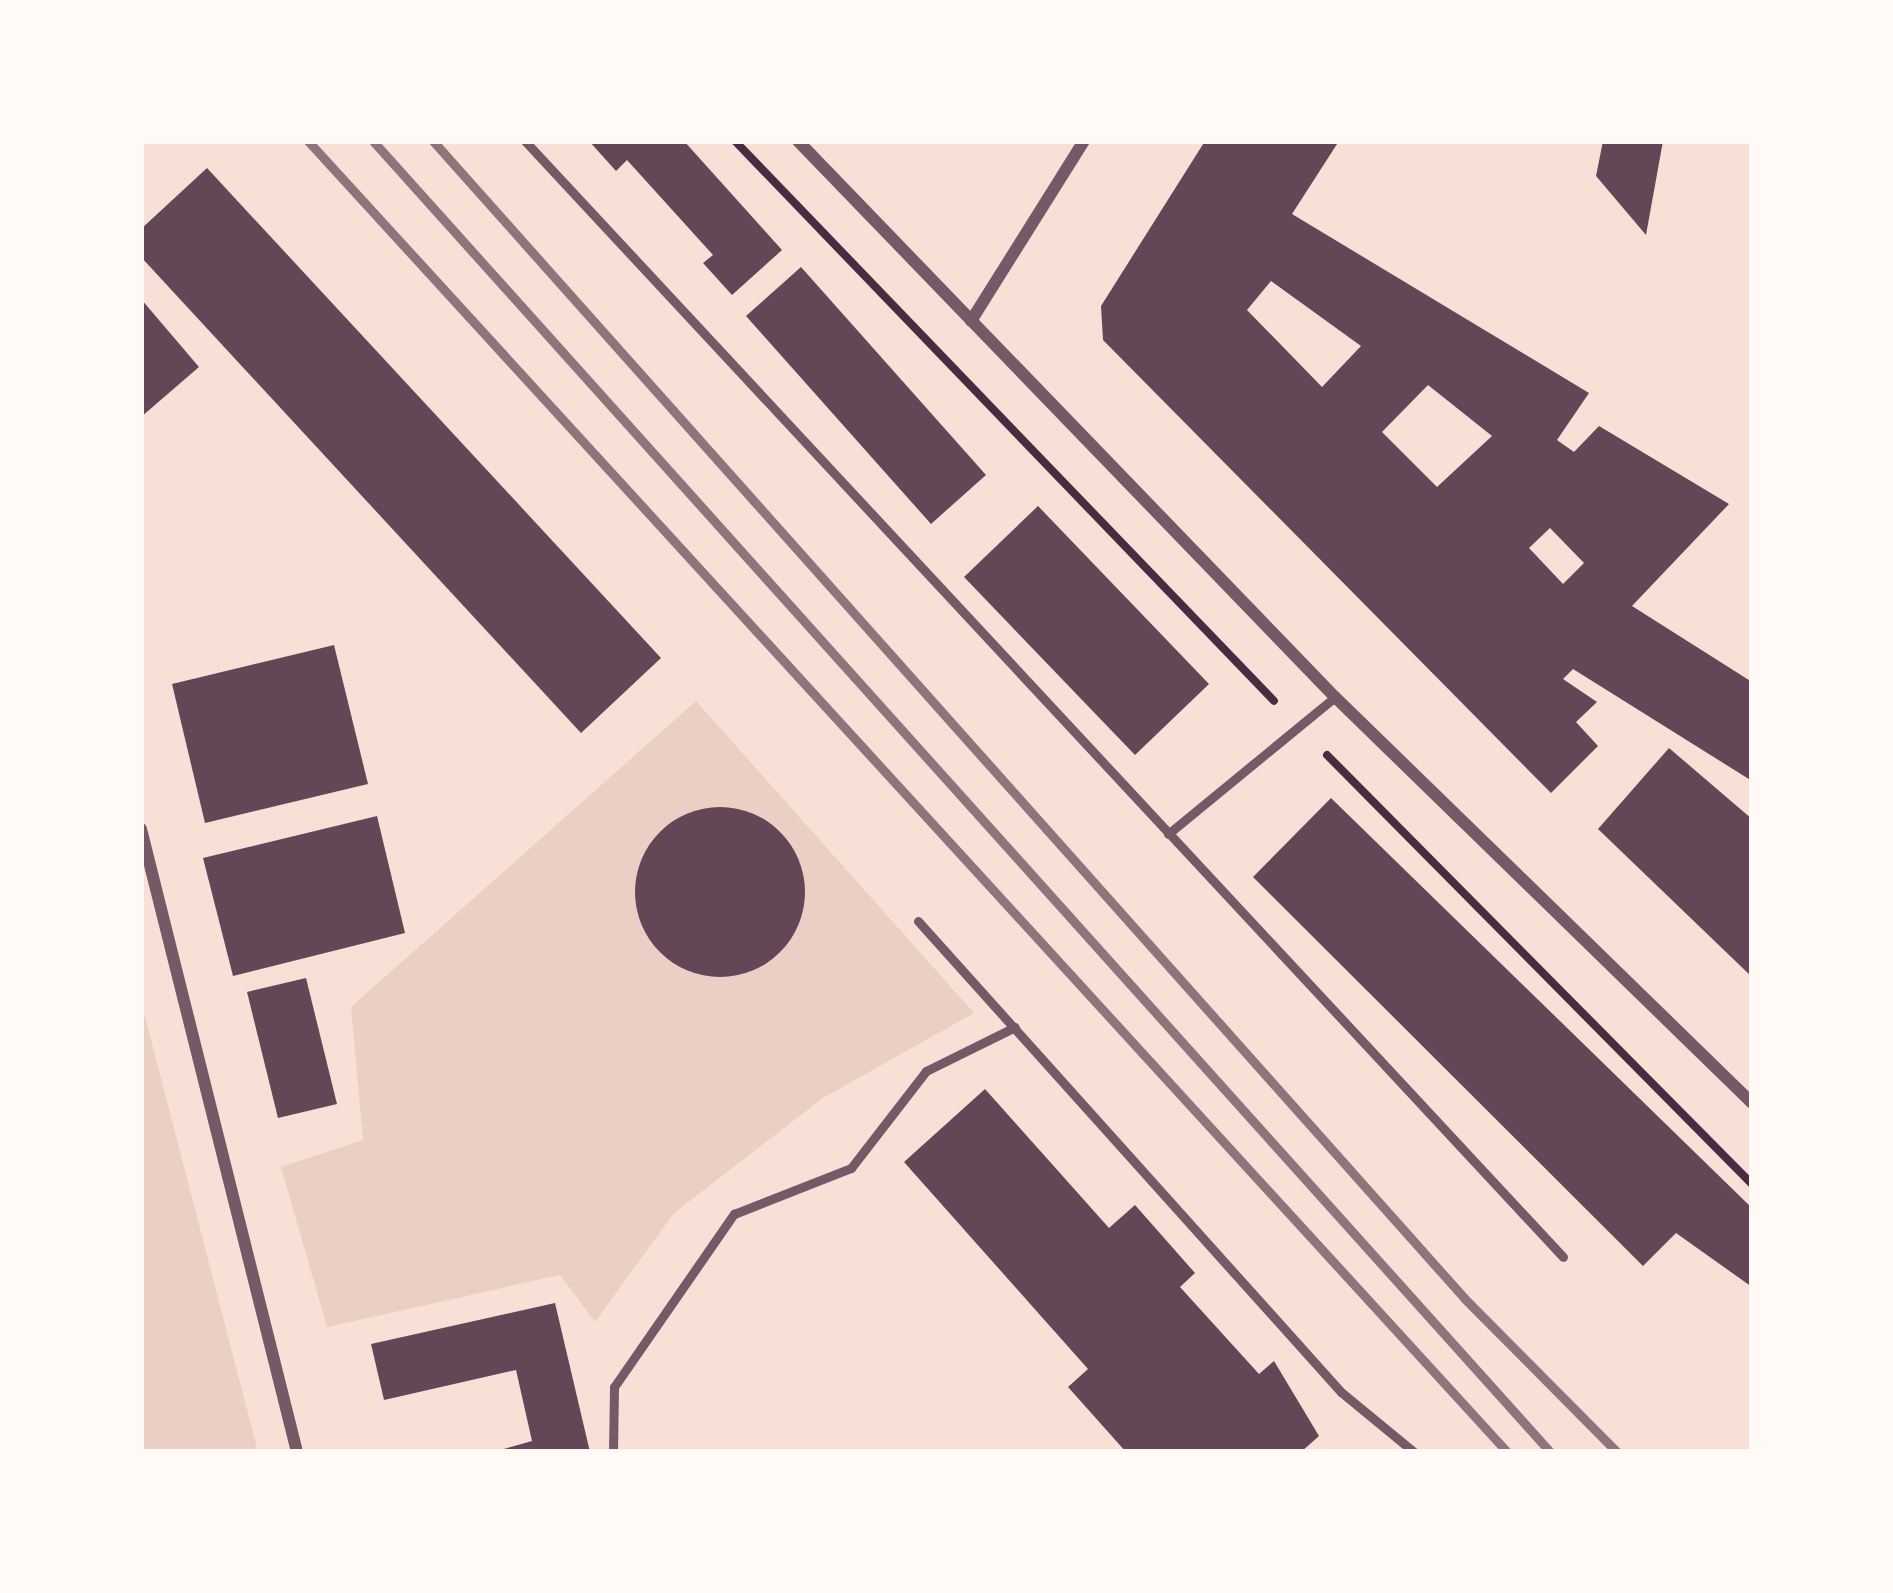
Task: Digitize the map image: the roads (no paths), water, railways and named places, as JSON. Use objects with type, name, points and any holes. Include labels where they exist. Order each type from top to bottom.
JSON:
[{"type":"street","points":[[798,141],[1335,698],[1752,1103]]},
{"type":"street","points":[[971,321],[1084,141]]},
{"type":"street","points":[[141,829],[297,1452]]},
{"type":"lane","points":[[525,141],[1563,1257]]},
{"type":"lane","points":[[1168,834],[1335,698]]},
{"type":"lane","points":[[918,921],[1341,1391],[1414,1452]]},
{"type":"lane","points":[[614,1452],[614,1387],[734,1214],[851,1168],[926,1070],[1015,1027]]},
{"type":"railway","points":[[308,141],[1507,1452]]},
{"type":"railway","points":[[373,141],[1550,1452]]},
{"type":"railway","points":[[433,141],[1465,1299],[1617,1452]]}]
